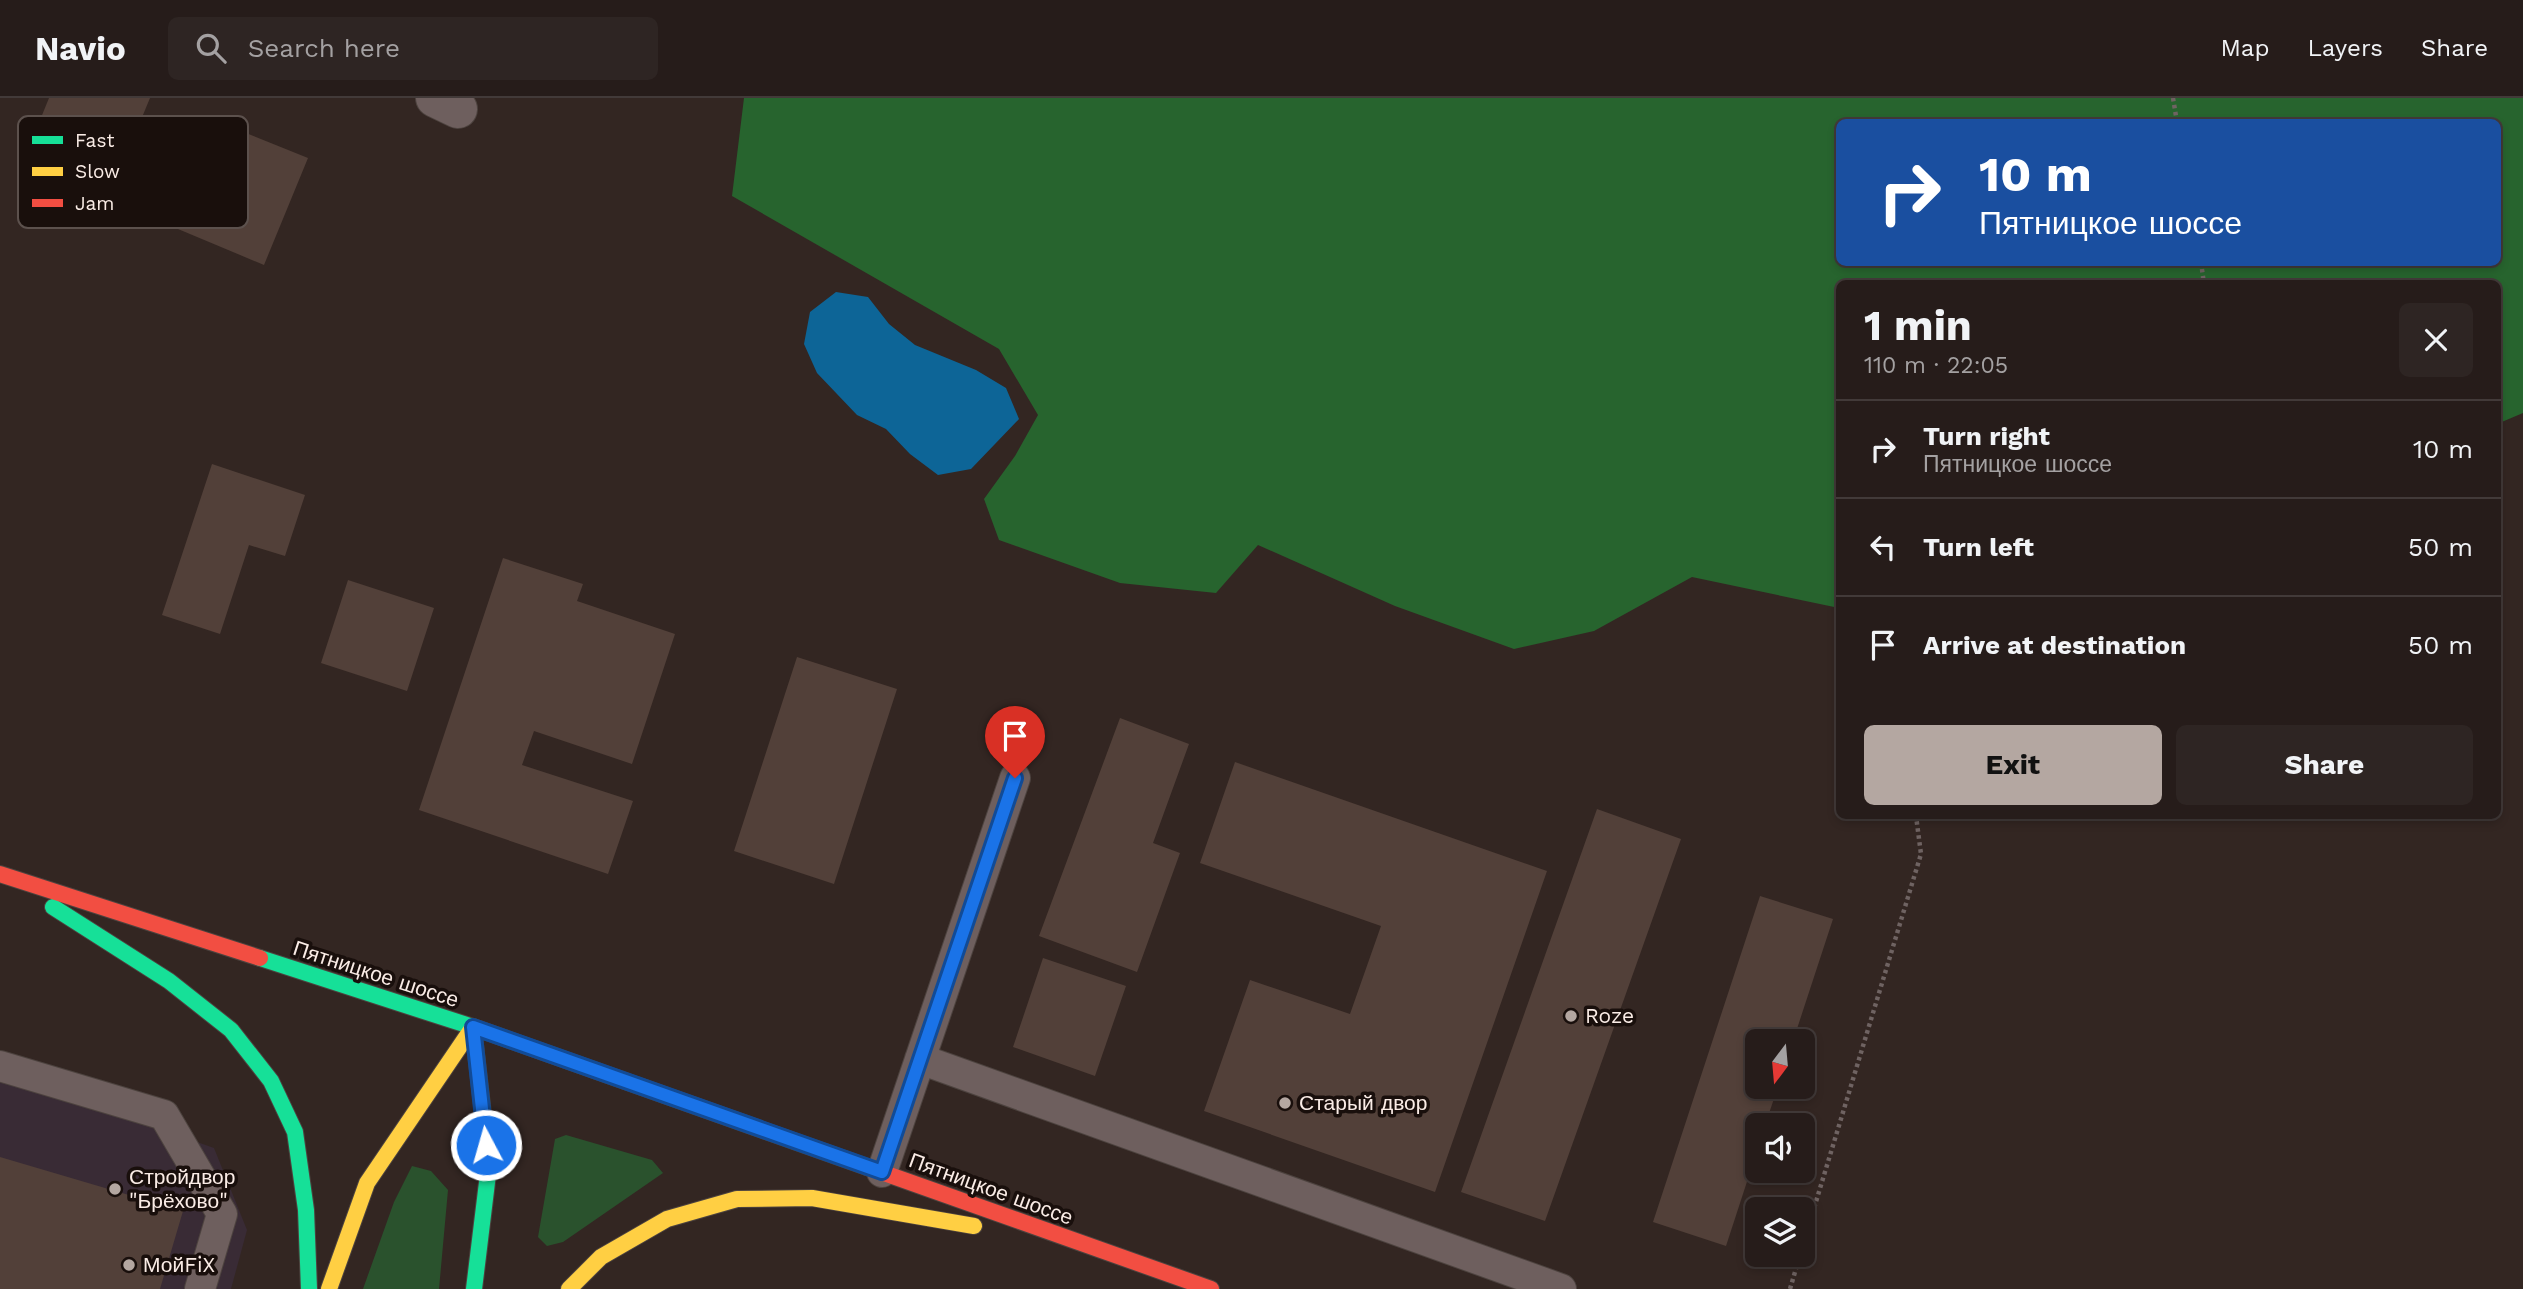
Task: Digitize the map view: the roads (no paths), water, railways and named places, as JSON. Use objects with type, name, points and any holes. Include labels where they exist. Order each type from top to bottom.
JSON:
[{"type":"main road","name":"Пятницкое шоссе","points":[[0,874],[473,1027],[1211,1289]]},
{"type":"main road","points":[[0,874],[169,981],[231,1030],[271,1081],[295,1132],[306,1210],[309,1289]]},
{"type":"main road","points":[[329,1289],[367,1183],[473,1027]]},
{"type":"main road","points":[[473,1027],[489,1167],[474,1289]]},
{"type":"main road","points":[[569,1289],[601,1257],[667,1219],[737,1199],[825,1200],[914,1214],[1110,1253]]},
{"type":"lane","points":[[882,1172],[1015,778]]},
{"type":"lane","points":[[920,1059],[1561,1289]]},
{"type":"lane","points":[[0,1066],[164,1115],[222,1214],[200,1289]]},
{"type":"water","points":[[836,292],[868,297],[889,324],[915,345],[976,370],[1006,388],[1019,419],[971,469],[938,475],[910,454],[886,429],[857,415],[817,373],[804,344],[810,312]]},
{"type":"place","name":"Roze","points":[[1571,1016]]},
{"type":"place","name":"Старый двор","points":[[1285,1103]]},
{"type":"place","name":"Стройдвор \"Брёхово\"","points":[[115,1189]]},
{"type":"place","name":"МойFiX","points":[[129,1265]]}]
